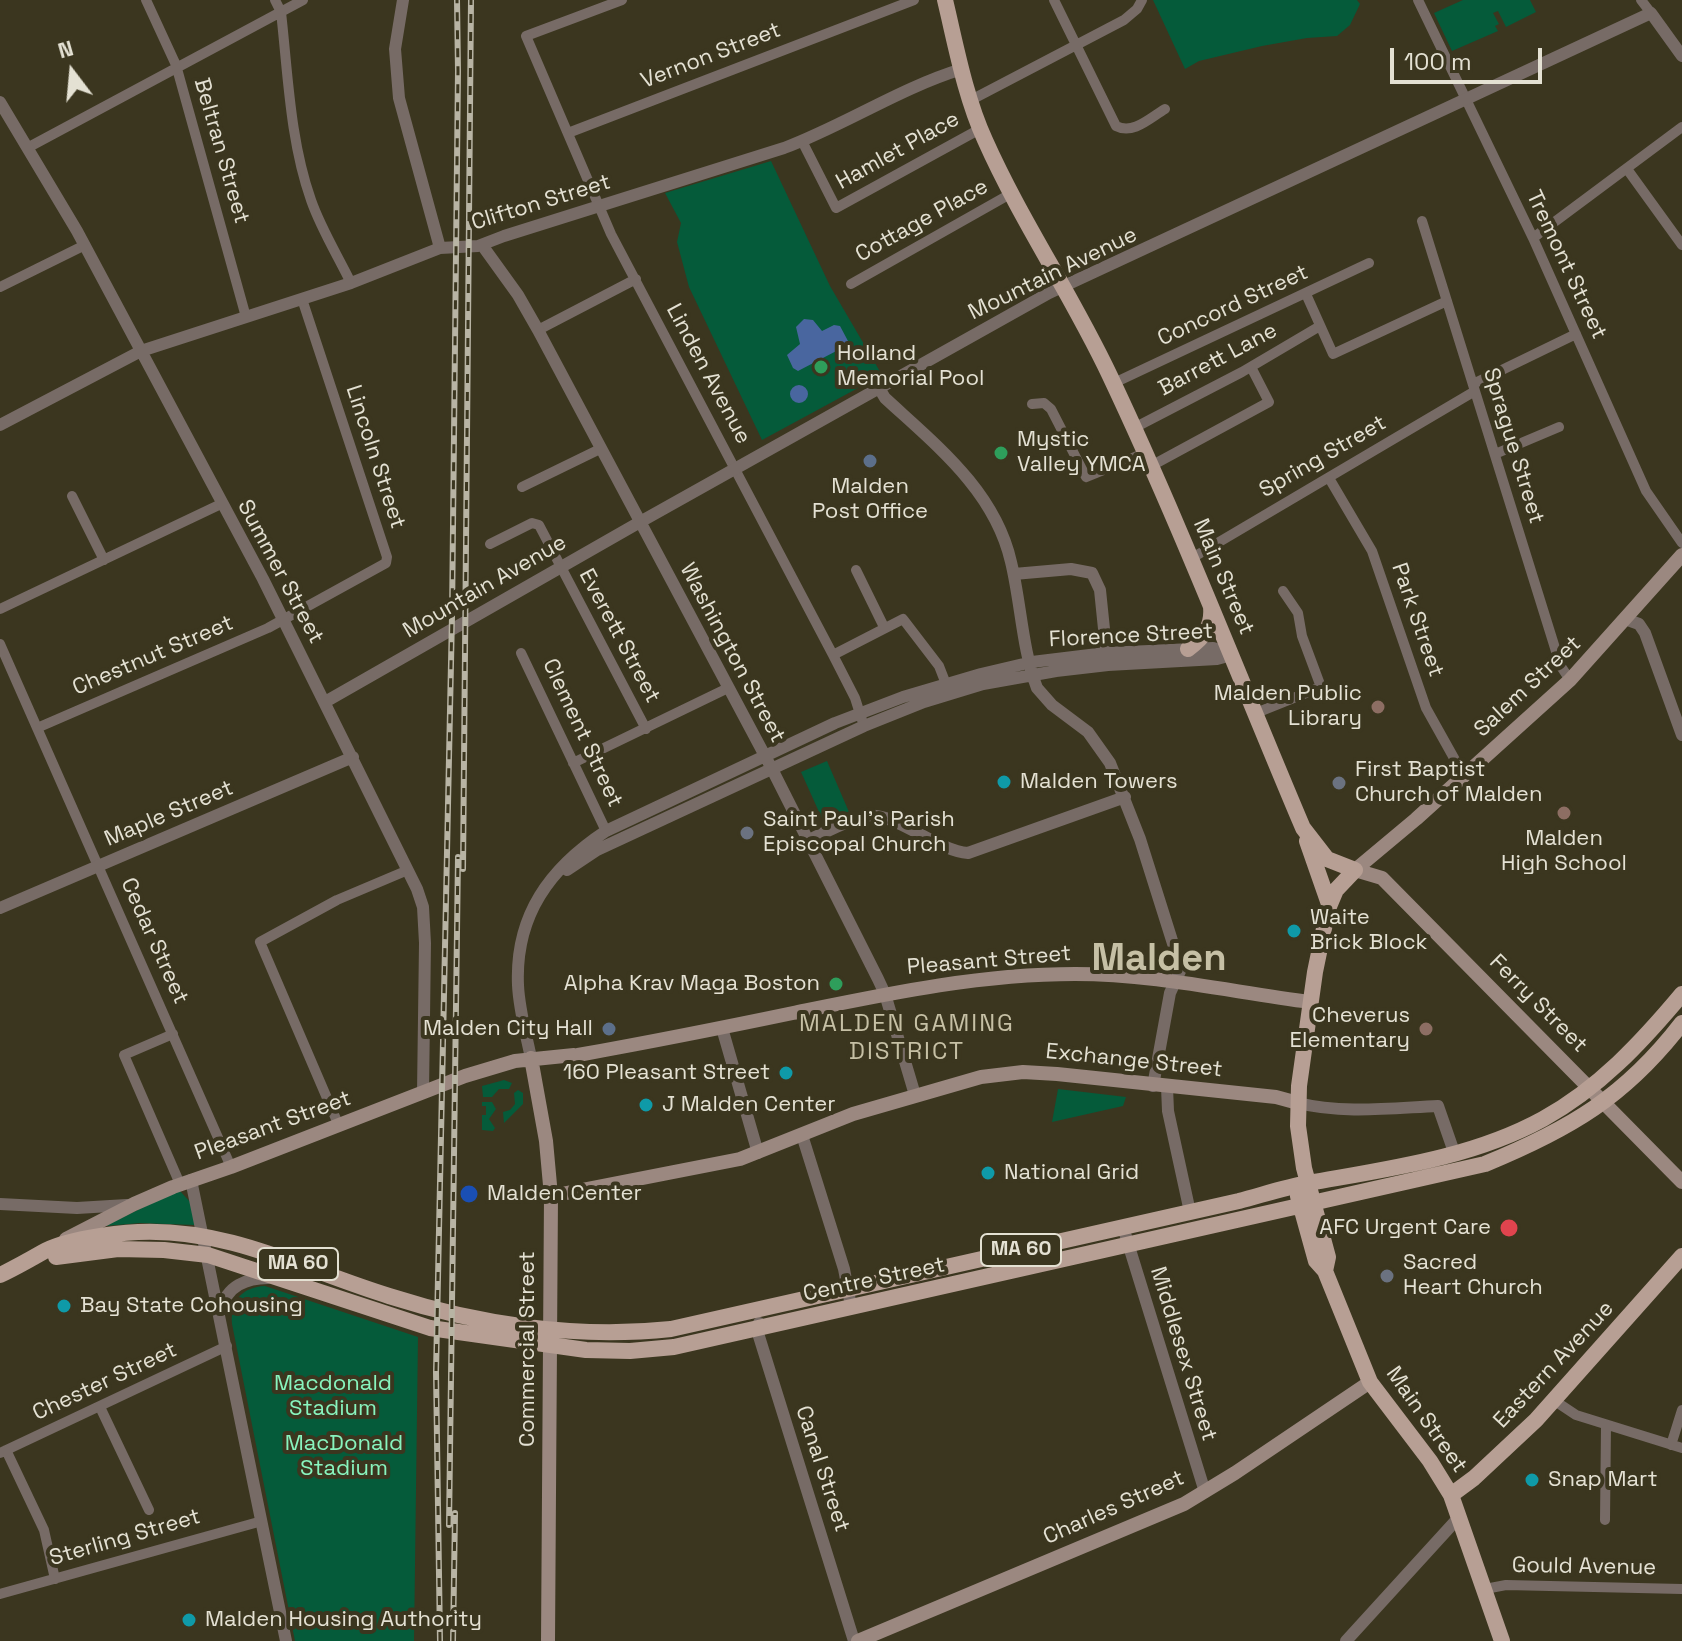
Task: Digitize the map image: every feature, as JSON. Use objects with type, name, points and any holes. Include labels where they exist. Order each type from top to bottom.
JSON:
[{"type":"main road","name":"Main Street","points":[[945,0],[980,129],[1114,383],[1209,597],[1303,828],[1327,859],[1355,870],[1339,885],[1329,904],[1310,1002],[1298,1103],[1307,1205],[1328,1257],[1325,1271],[1370,1382],[1430,1461],[1451,1495],[1502,1641]]},
{"type":"main road","name":"Salem Street","points":[[1355,870],[1570,680],[1682,555]]},
{"type":"main road","points":[[1188,649],[1205,634],[1211,623],[1209,597]]},
{"type":"main road","points":[[1303,828],[1329,904]]},
{"type":"main road","name":"Ferry Street","points":[[1355,870],[1382,878],[1682,1182]]},
{"type":"main road","name":"Pleasant Street","points":[[0,1275],[134,1204],[186,1182],[489,1068],[531,1058],[576,1055],[957,982],[1035,975],[1091,974],[1310,1002]]},
{"type":"main road","name":"Centre Street","points":[[38,1256],[118,1249],[208,1255],[422,1326],[550,1346],[608,1351],[700,1342],[757,1330],[850,1298],[1190,1212],[1303,1179],[1355,1176],[1454,1152],[1521,1130],[1558,1110],[1589,1088],[1629,1054],[1682,994]]},
{"type":"main road","name":"Centre Street","points":[[38,1256],[108,1235],[166,1232],[204,1236],[249,1247],[426,1307],[551,1329],[653,1331],[762,1310],[987,1278],[1485,1164],[1548,1137],[1604,1102],[1647,1066],[1682,1023]]},
{"type":"main road","name":"Commercial Street","points":[[531,1058],[546,1141],[551,1196],[548,1641]]},
{"type":"main road","name":"Exchange Street","points":[[551,1196],[724,1163],[758,1153],[853,1114],[981,1077],[1023,1072],[1276,1097],[1298,1103]]},
{"type":"main road","name":"Eastern Avenue","points":[[1451,1495],[1474,1478],[1555,1401],[1682,1256]]},
{"type":"main road","name":"Charles Street","points":[[856,1641],[1161,1514],[1205,1492],[1370,1382]]},
{"type":"street","name":"Beltran Street","points":[[146,0],[177,69],[246,317]]},
{"type":"street","points":[[275,0],[281,12],[294,125],[307,187],[351,283]]},
{"type":"street","points":[[29,147],[303,0]]},
{"type":"street","points":[[403,0],[395,49],[399,98],[445,247]]},
{"type":"street","name":"Linden Avenue","points":[[622,0],[526,36],[597,206],[833,655],[862,719]]},
{"type":"street","name":"Vernon Street","points":[[568,133],[914,0]]},
{"type":"street","points":[[1054,0],[1116,126],[1132,129],[1165,109]]},
{"type":"street","points":[[971,100],[1130,16],[1142,0]]},
{"type":"street","name":"Tremont Street","points":[[1418,0],[1533,238],[1646,491],[1682,543]]},
{"type":"street","points":[[1641,0],[1682,56]]},
{"type":"street","name":"Mountain Avenue","points":[[325,702],[640,522],[1064,287],[1651,13]]},
{"type":"street","name":"Clifton Street","points":[[0,425],[141,351],[351,283],[445,247],[480,246],[802,141],[927,80],[962,69]]},
{"type":"street","name":"Summer Street","points":[[0,102],[85,245],[284,620],[419,895],[424,919],[419,1094]]},
{"type":"street","points":[[1533,238],[1682,127]]},
{"type":"street","name":"Hamlet Place","points":[[802,141],[836,208],[980,129]]},
{"type":"street","points":[[1627,169],[1682,245]]},
{"type":"street","name":"Cottage Place","points":[[851,284],[1012,193]]},
{"type":"street","name":"Sprague Street","points":[[1422,221],[1560,665],[1570,680]]},
{"type":"street","points":[[0,287],[85,245]]},
{"type":"street","name":"Washington Street","points":[[480,246],[518,295],[538,330],[809,840],[885,994],[915,1095]]},
{"type":"street","name":"Concord Street","points":[[1114,383],[1369,263]]},
{"type":"street","points":[[538,330],[636,279]]},
{"type":"street","points":[[1306,294],[1333,354],[1447,301]]},
{"type":"street","name":"Lincoln Street","points":[[284,620],[384,566],[387,560],[302,299]]},
{"type":"street","name":"Barrett Lane","points":[[1134,428],[1251,367],[1320,326]]},
{"type":"street","name":"Spring Street","points":[[1192,558],[1474,388],[1576,334]]},
{"type":"street","points":[[1032,404],[1044,403],[1051,409],[1086,477],[1148,460],[1269,402],[1251,367]]},
{"type":"street","points":[[879,388],[885,398],[973,483],[1001,529],[1014,574],[1039,692],[1097,743],[1125,797],[1180,963],[1180,973],[1170,993],[1160,1086],[1190,1212]]},
{"type":"street","points":[[1495,454],[1559,427]]},
{"type":"street","points":[[522,487],[600,449]]},
{"type":"street","name":"Park Street","points":[[1329,478],[1372,551],[1426,708],[1464,776]]},
{"type":"street","points":[[72,496],[104,560]]},
{"type":"street","points":[[0,609],[221,504]]},
{"type":"street","name":"Everett Street","points":[[490,544],[536,523],[646,729]]},
{"type":"street","points":[[1014,574],[1071,569],[1092,573],[1100,590],[1107,659]]},
{"type":"street","points":[[856,570],[884,627]]},
{"type":"street","points":[[1256,713],[1321,687],[1302,636],[1298,613],[1283,591]]},
{"type":"street","points":[[833,655],[904,619],[939,666],[946,684]]},
{"type":"street","points":[[1625,619],[1639,624],[1645,633],[1682,735]]},
{"type":"street","name":"Chestnut Street","points":[[37,728],[284,620]]},
{"type":"street","name":"Cedar Street","points":[[0,644],[231,1167]]},
{"type":"street","name":"Florence Street","points":[[531,1058],[520,1004],[518,973],[523,937],[546,882],[579,849],[606,831],[764,757],[946,684],[1055,665],[1188,649],[1213,648],[1232,655]]},
{"type":"street","name":"Clement Street","points":[[521,653],[606,831]]},
{"type":"street","name":"Florence Street","points":[[1107,659],[1217,659],[1232,655]]},
{"type":"street","name":"Florence Street","points":[[533,912],[557,880],[579,861],[772,769],[862,719],[924,702],[1011,672]]},
{"type":"street","points":[[573,763],[728,688]]},
{"type":"street","name":"Maple Street","points":[[0,908],[353,757]]},
{"type":"street","points":[[809,840],[868,816],[886,819],[957,851],[971,853],[1125,797]]},
{"type":"street","points":[[639,815],[646,829]]},
{"type":"street","points":[[339,1126],[260,942],[337,900],[408,870]]},
{"type":"street","points":[[722,1028],[758,1153]]},
{"type":"street","points":[[173,1034],[124,1055],[186,1182],[204,1236],[286,1641]]},
{"type":"street","points":[[1298,1103],[1335,1108],[1438,1106],[1454,1152]]},
{"type":"street","points":[[802,1135],[850,1298]]},
{"type":"street","points":[[0,1204],[103,1208],[134,1204]]},
{"type":"street","name":"Middlesex Street","points":[[1123,1227],[1205,1492]]},
{"type":"street","points":[[222,1320],[224,1300],[236,1286],[255,1278],[278,1279]]},
{"type":"street","points":[[757,1330],[762,1310]]},
{"type":"street","name":"Canal Street","points":[[757,1330],[856,1641]]},
{"type":"street","name":"Chester Street","points":[[3,1452],[227,1346]]},
{"type":"street","points":[[1555,1401],[1571,1413],[1677,1447],[1682,1410]]},
{"type":"street","points":[[100,1407],[149,1510]]},
{"type":"street","points":[[1605,1520],[1606,1425]]},
{"type":"street","points":[[3,1452],[46,1536],[55,1579]]},
{"type":"street","points":[[1346,1641],[1460,1516]]},
{"type":"street","name":"Sterling Street","points":[[0,1594],[262,1521]]},
{"type":"street","name":"Gould Avenue","points":[[1485,1589],[1506,1585],[1682,1589]]},
{"type":"green space","points":[[1153,0],[1357,0],[1360,4],[1350,25],[1337,36],[1262,46],[1199,61],[1185,69]]},
{"type":"green space","points":[[1463,0],[1530,0],[1536,12],[1506,27],[1498,11],[1493,13],[1499,24],[1495,26],[1498,31],[1452,51],[1434,13]]},
{"type":"green space","points":[[771,161],[830,286],[882,375],[762,440],[689,287],[677,242],[681,223],[665,193]]},
{"type":"green space","points":[[827,761],[849,812],[824,823],[801,772]]},
{"type":"green space","points":[[504,1080],[512,1083],[509,1089],[499,1089],[492,1097],[483,1097],[482,1086]]},
{"type":"green space","points":[[1058,1089],[1126,1097],[1123,1106],[1052,1122]]},
{"type":"green space","points":[[518,1090],[523,1093],[523,1104],[504,1123],[503,1112],[515,1104],[514,1093]]},
{"type":"green space","points":[[482,1102],[492,1102],[496,1109],[489,1119],[495,1128],[493,1131],[482,1130],[482,1115],[486,1115],[486,1106],[482,1106]]},
{"type":"green space","points":[[179,1190],[192,1204],[195,1225],[140,1223],[105,1226]]},
{"type":"green space","name":"Macdonald Stadium","points":[[265,1286],[418,1337],[414,1641],[295,1641],[232,1324],[233,1308],[239,1297],[250,1289]]},
{"type":"water","points":[[804,319],[813,320],[822,331],[834,325],[840,326],[848,341],[844,347],[798,371],[793,368],[787,355],[800,344],[796,327]]},
{"type":"water","points":[[795,385],[803,385],[808,394],[806,401],[795,403],[790,398],[790,390]]},
{"type":"railway","points":[[440,1641],[436,1372],[452,616],[457,0]]},
{"type":"railway","points":[[463,869],[471,0]]},
{"type":"railway","points":[[449,1525],[458,857]]},
{"type":"railway","points":[[453,1641],[455,1513]]},
{"type":"place","name":"Holland Memorial Pool","points":[[821,367]]},
{"type":"place","name":"Mystic Valley YMCA","points":[[1001,453]]},
{"type":"place","name":"Malden Post Office","points":[[870,461]]},
{"type":"place","name":"Malden Public Library","points":[[1378,707]]},
{"type":"place","name":"Malden Towers","points":[[1004,782]]},
{"type":"place","name":"First Baptist Church of Malden","points":[[1339,783]]},
{"type":"place","name":"Malden High School","points":[[1564,813]]},
{"type":"place","name":"Saint Paul's Parish Episcopal Church","points":[[747,833]]},
{"type":"place","name":"Waite Brick Block","points":[[1294,931]]},
{"type":"place","name":"Alpha Krav Maga Boston","points":[[836,984]]},
{"type":"place","name":"Malden City Hall","points":[[609,1029]]},
{"type":"place","name":"Cheverus Elementary","points":[[1426,1029]]},
{"type":"place","name":"160 Pleasant Street","points":[[786,1073]]},
{"type":"place","name":"J Malden Center","points":[[646,1105]]},
{"type":"place","name":"National Grid","points":[[988,1173]]},
{"type":"place","name":"Malden Center","points":[[469,1194]]},
{"type":"place","name":"AFC Urgent Care","points":[[1509,1228]]},
{"type":"place","name":"Sacred Heart Church","points":[[1387,1276]]},
{"type":"place","name":"Bay State Cohousing","points":[[64,1306]]},
{"type":"place","name":"Snap Mart","points":[[1532,1480]]},
{"type":"place","name":"Malden Housing Authority","points":[[189,1620]]},
{"type":"district","name":"Malden","points":[[1159,960]]},
{"type":"district","name":"MALDEN GAMING DISTRICT","points":[[907,1038]]},
{"type":"park label","name":"MacDonald Stadium","points":[[344,1456]]}]
